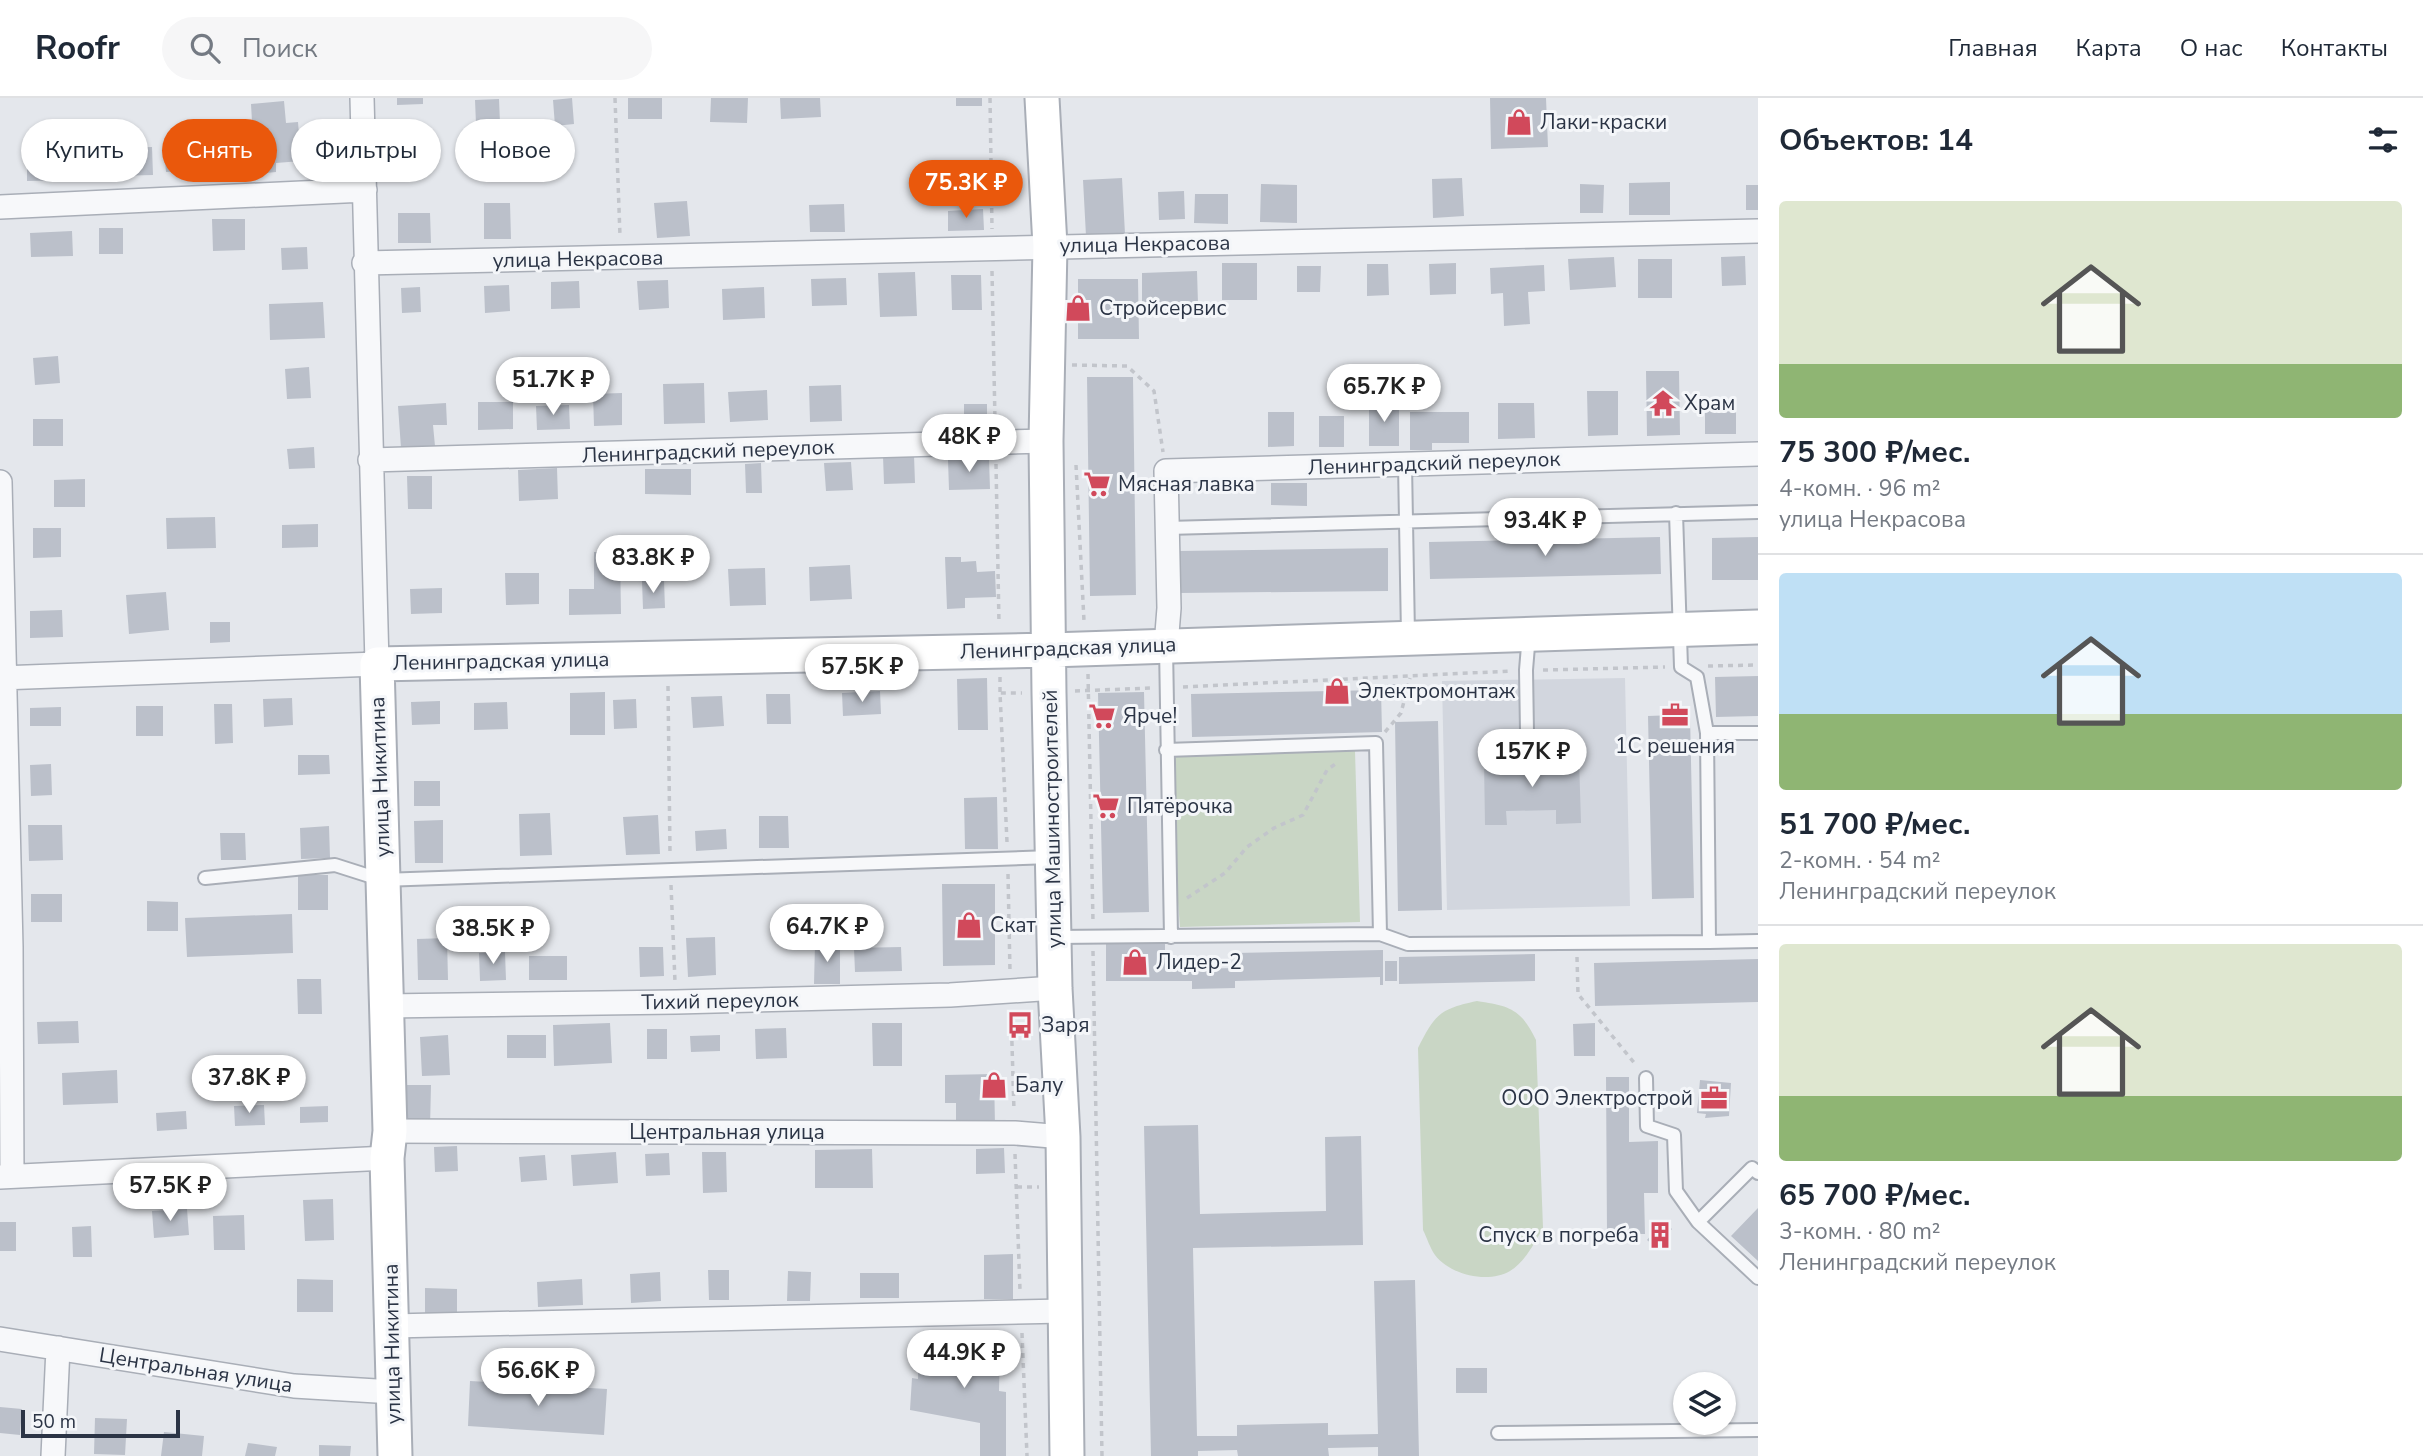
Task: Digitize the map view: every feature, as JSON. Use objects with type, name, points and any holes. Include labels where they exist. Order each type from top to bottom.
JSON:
[{"type":"street","name":"улица Никитина","points":[[362,98],[395,1456]]},
{"type":"street","name":"улица Машиностроителей","points":[[1042,98],[1050,246],[1046,441],[1051,650],[1051,857],[1063,1137],[1067,1456]]},
{"type":"street","points":[[0,207],[365,190]]},
{"type":"street","name":"улица Некрасова","points":[[364,262],[620,259],[992,246],[1758,230]]},
{"type":"street","name":"Ленинградский переулок","points":[[370,460],[1046,441]]},
{"type":"street","name":"Ленинградский переулок","points":[[1166,471],[1758,454]]},
{"type":"street","points":[[1166,471],[1169,608],[1166,646]]},
{"type":"street","points":[[0,482],[6,1176]]},
{"type":"street","name":"Ленинградская улица","points":[[2,678],[377,664],[1051,650],[1758,627]]},
{"type":"street","name":"Тихий переулок","points":[[385,1006],[950,995],[1055,988]]},
{"type":"street","name":"Центральная улица","points":[[6,1176],[388,1145],[1015,1133],[1063,1137]]},
{"type":"street","points":[[392,1326],[1064,1311]]},
{"type":"street","name":"Центральная улица","points":[[0,1339],[294,1386],[393,1392]]},
{"type":"street","points":[[53,1456],[58,1348]]},
{"type":"lane","points":[[1405,464],[1408,639]]},
{"type":"lane","points":[[1167,528],[1758,512]]},
{"type":"lane","points":[[1676,513],[1681,667],[1697,677],[1707,733],[1709,942]]},
{"type":"lane","points":[[1527,732],[1526,670],[1529,634]]},
{"type":"lane","points":[[1166,646],[1171,937]]},
{"type":"lane","points":[[1707,733],[1758,733]]},
{"type":"lane","points":[[1166,750],[1376,743],[1380,934]]},
{"type":"lane","points":[[205,878],[335,865],[382,880],[1051,857]]},
{"type":"lane","points":[[1055,937],[1380,934],[1408,944],[1758,941]]},
{"type":"lane","points":[[1646,1078],[1647,1126],[1674,1135],[1676,1191],[1698,1222],[1758,1278]]},
{"type":"lane","points":[[1698,1222],[1752,1168],[1758,1174]]},
{"type":"lane","points":[[1498,1433],[1758,1430]]},
{"type":"path","points":[[615,98],[620,259]]},
{"type":"path","points":[[990,98],[1000,692],[1027,1456]]},
{"type":"path","points":[[1072,352],[1072,376]]},
{"type":"path","points":[[1072,365],[1127,366],[1154,391],[1166,471]]},
{"type":"path","points":[[1076,464],[1089,690],[1102,1456]]},
{"type":"path","points":[[667,659],[676,1002]]},
{"type":"path","points":[[1000,692],[1049,693],[1410,678],[1526,670],[1758,665]]},
{"type":"path","points":[[1170,910],[1225,873],[1247,848],[1274,828],[1303,815],[1327,770],[1344,758],[1376,743],[1401,713],[1410,678]]},
{"type":"path","points":[[1577,944],[1578,994],[1646,1078]]},
{"type":"shaded area","points":[[1625,678],[1630,906],[1447,910],[1442,681]]},
{"type":"green space","points":[[1355,751],[1360,922],[1180,927],[1176,877],[1175,756]]},
{"type":"green space","points":[[1477,1001],[1513,1011],[1525,1022],[1536,1040],[1543,1228],[1515,1267],[1491,1277],[1470,1275],[1450,1268],[1435,1255],[1423,1230],[1418,1048],[1429,1027],[1440,1015],[1447,1010]]},
{"type":"building","points":[[397,98],[423,98],[423,104],[397,105]]},
{"type":"building","points":[[572,98],[574,119],[554,119],[553,100]]},
{"type":"building","points":[[628,98],[662,98],[662,119],[628,119]]},
{"type":"building","points":[[711,98],[748,98],[747,123],[710,122]]},
{"type":"building","points":[[780,98],[820,98],[821,117],[781,119]]},
{"type":"building","points":[[956,98],[982,98],[982,106],[956,106]]},
{"type":"building","name":"Лаки-краски","points":[[1490,98],[1546,98],[1548,147],[1491,149]]},
{"type":"building","points":[[499,99],[500,119],[476,119],[475,100]]},
{"type":"building","points":[[284,101],[286,123],[291,123],[291,162],[277,163],[277,119],[252,119],[251,104]]},
{"type":"building","points":[[148,147],[152,147],[153,175],[148,175]]},
{"type":"building","points":[[1122,178],[1125,234],[1086,236],[1083,180]]},
{"type":"building","points":[[1462,178],[1464,216],[1433,218],[1432,179]]},
{"type":"building","points":[[1670,182],[1670,215],[1629,215],[1629,183]]},
{"type":"building","points":[[1261,184],[1297,185],[1297,223],[1260,222]]},
{"type":"building","points":[[1580,184],[1604,185],[1603,213],[1580,213]]},
{"type":"building","points":[[1746,185],[1758,185],[1758,210],[1746,210]]},
{"type":"building","points":[[1184,191],[1185,219],[1159,220],[1158,192]]},
{"type":"building","points":[[1195,194],[1228,194],[1228,224],[1194,223]]},
{"type":"building","points":[[687,201],[690,236],[657,238],[654,203]]},
{"type":"building","points":[[484,203],[510,203],[511,239],[484,239]]},
{"type":"building","points":[[844,204],[845,232],[810,232],[809,205]]},
{"type":"building","points":[[983,209],[984,230],[948,231],[948,211]]},
{"type":"building","points":[[398,213],[430,213],[431,243],[398,243]]},
{"type":"building","points":[[212,219],[245,219],[245,250],[213,251]]},
{"type":"building","points":[[99,228],[123,228],[123,254],[99,254]]},
{"type":"building","points":[[72,231],[73,256],[31,257],[30,233]]},
{"type":"building","points":[[307,247],[308,269],[282,270],[281,248]]},
{"type":"building","points":[[1745,256],[1746,285],[1722,286],[1721,257]]},
{"type":"building","points":[[1614,257],[1616,287],[1570,290],[1568,259]]},
{"type":"building","points":[[1638,259],[1672,259],[1672,298],[1638,298]]},
{"type":"building","points":[[1222,263],[1257,263],[1257,300],[1222,300]]},
{"type":"building","points":[[1456,263],[1456,294],[1430,295],[1429,264]]},
{"type":"building","points":[[1367,264],[1388,264],[1389,295],[1367,296]]},
{"type":"building","points":[[1544,265],[1545,291],[1528,292],[1530,324],[1504,326],[1503,293],[1491,294],[1490,268]]},
{"type":"building","points":[[1297,266],[1321,266],[1320,292],[1297,292]]},
{"type":"building","points":[[1197,271],[1198,304],[1142,305],[1142,273]]},
{"type":"building","points":[[915,272],[917,316],[880,317],[878,273]]},
{"type":"building","points":[[951,275],[981,275],[982,310],[952,310]]},
{"type":"building","points":[[846,278],[847,305],[812,306],[811,279]]},
{"type":"building","points":[[1078,279],[1138,279],[1139,339],[1078,339]]},
{"type":"building","points":[[668,280],[669,308],[639,310],[637,281]]},
{"type":"building","points":[[579,281],[580,308],[551,309],[551,282]]},
{"type":"building","points":[[509,285],[510,311],[485,313],[484,286]]},
{"type":"building","points":[[420,287],[421,312],[402,313],[401,288]]},
{"type":"building","points":[[764,287],[765,318],[723,320],[722,289]]},
{"type":"building","points":[[323,302],[325,338],[270,340],[269,304]]},
{"type":"building","points":[[58,356],[60,383],[35,385],[33,358]]},
{"type":"building","points":[[309,367],[311,398],[287,399],[285,369]]},
{"type":"building","name":"Храм","points":[[1646,371],[1679,371],[1680,435],[1647,436]]},
{"type":"building","points":[[1087,377],[1133,377],[1136,595],[1090,596]]},
{"type":"building","points":[[704,383],[705,423],[664,424],[663,384]]},
{"type":"building","points":[[841,385],[842,421],[810,422],[809,386]]},
{"type":"building","points":[[767,390],[768,420],[730,422],[728,392]]},
{"type":"building","points":[[1587,391],[1618,391],[1618,435],[1588,436]]},
{"type":"building","points":[[622,393],[622,425],[594,426],[593,394]]},
{"type":"building","points":[[478,402],[513,402],[513,429],[478,430]]},
{"type":"building","points":[[1369,402],[1399,402],[1399,446],[1369,446]]},
{"type":"building","points":[[446,403],[447,425],[433,425],[435,446],[401,448],[398,406]]},
{"type":"building","points":[[1498,403],[1534,403],[1535,438],[1498,439]]},
{"type":"building","points":[[964,404],[987,404],[987,434],[964,434]]},
{"type":"building","points":[[569,405],[570,429],[537,430],[536,406]]},
{"type":"building","points":[[1705,406],[1736,406],[1736,434],[1705,434]]},
{"type":"building","points":[[1268,412],[1294,412],[1294,446],[1268,447]]},
{"type":"building","points":[[1410,412],[1469,412],[1469,443],[1432,443],[1432,450],[1410,450]]},
{"type":"building","points":[[1319,416],[1344,416],[1344,447],[1319,447]]},
{"type":"building","points":[[33,419],[63,419],[63,446],[33,446]]},
{"type":"building","points":[[314,447],[315,468],[289,469],[287,449]]},
{"type":"building","points":[[914,455],[915,483],[884,484],[883,456]]},
{"type":"building","points":[[989,459],[990,489],[949,490],[948,460]]},
{"type":"building","points":[[851,462],[853,490],[826,491],[824,463]]},
{"type":"building","points":[[761,463],[762,493],[746,493],[745,464]]},
{"type":"building","points":[[557,468],[558,499],[519,501],[518,470]]},
{"type":"building","points":[[645,469],[691,469],[691,495],[645,494]]},
{"type":"building","points":[[407,476],[432,476],[432,509],[408,509]]},
{"type":"building","points":[[85,479],[85,507],[54,507],[54,480]]},
{"type":"building","points":[[1271,483],[1307,483],[1307,506],[1271,505]]},
{"type":"building","points":[[215,517],[216,548],[167,549],[166,518]]},
{"type":"building","points":[[318,524],[318,547],[282,548],[282,525]]},
{"type":"building","points":[[33,528],[61,528],[61,557],[33,558]]},
{"type":"building","points":[[1660,537],[1661,574],[1430,579],[1429,542]]},
{"type":"building","points":[[1758,537],[1758,580],[1712,580],[1712,538]]},
{"type":"building","points":[[1388,548],[1388,591],[1180,593],[1179,551]]},
{"type":"building","points":[[594,552],[620,552],[621,614],[569,615],[569,589],[594,589]]},
{"type":"building","points":[[945,557],[961,557],[961,562],[976,561],[977,572],[995,571],[996,597],[965,598],[965,608],[947,609]]},
{"type":"building","points":[[850,565],[852,599],[810,601],[809,567]]},
{"type":"building","points":[[765,568],[766,605],[730,606],[728,569]]},
{"type":"building","points":[[505,573],[539,573],[539,604],[506,605]]},
{"type":"building","points":[[642,581],[664,581],[665,608],[643,609]]},
{"type":"building","points":[[442,588],[442,613],[411,614],[410,589]]},
{"type":"building","points":[[166,592],[169,630],[129,634],[126,595]]},
{"type":"building","points":[[62,610],[63,637],[30,638],[30,611]]},
{"type":"building","points":[[210,622],[230,622],[230,642],[210,643]]},
{"type":"building","points":[[1758,676],[1758,716],[1716,717],[1715,677]]},
{"type":"building","points":[[987,678],[988,730],[958,730],[957,679]]},
{"type":"building","points":[[1387,684],[1399,684],[1400,693],[1387,694]]},
{"type":"building","points":[[1381,690],[1382,732],[1192,737],[1191,694]]},
{"type":"building","points":[[880,691],[881,714],[843,716],[842,693]]},
{"type":"building","points":[[605,692],[605,735],[570,735],[570,693]]},
{"type":"building","points":[[1144,692],[1149,912],[1103,913],[1098,693]]},
{"type":"building","points":[[766,694],[790,694],[791,724],[767,724]]},
{"type":"building","points":[[722,696],[724,726],[693,728],[691,697]]},
{"type":"building","points":[[292,698],[293,725],[264,727],[263,699]]},
{"type":"building","points":[[636,699],[637,728],[614,729],[613,700]]},
{"type":"building","points":[[440,701],[440,724],[412,725],[411,702]]},
{"type":"building","points":[[507,702],[508,729],[474,730],[474,703]]},
{"type":"building","points":[[214,704],[232,704],[233,743],[215,744]]},
{"type":"building","points":[[136,706],[163,706],[163,736],[136,736]]},
{"type":"building","points":[[61,707],[61,726],[30,726],[30,708]]},
{"type":"building","points":[[1690,715],[1694,898],[1652,899],[1648,716]]},
{"type":"building","points":[[1438,721],[1442,910],[1398,911],[1395,722]]},
{"type":"building","points":[[298,755],[329,755],[330,774],[298,775]]},
{"type":"building","points":[[1579,759],[1581,823],[1556,824],[1556,810],[1506,811],[1507,825],[1485,825],[1484,761]]},
{"type":"building","points":[[51,764],[52,795],[31,796],[30,765]]},
{"type":"building","points":[[414,781],[440,781],[440,806],[414,806]]},
{"type":"building","points":[[997,797],[998,849],[965,849],[964,798]]},
{"type":"building","points":[[550,813],[552,855],[520,856],[519,814]]},
{"type":"building","points":[[658,815],[660,854],[626,855],[623,817]]},
{"type":"building","points":[[759,816],[788,816],[789,848],[759,848]]},
{"type":"building","points":[[443,820],[443,863],[415,863],[414,821]]},
{"type":"building","points":[[28,825],[62,825],[63,860],[29,861]]},
{"type":"building","points":[[329,826],[330,858],[301,859],[300,828]]},
{"type":"building","points":[[726,829],[727,849],[696,851],[695,831]]},
{"type":"building","points":[[220,833],[245,833],[246,860],[221,860]]},
{"type":"building","points":[[298,875],[328,875],[328,910],[298,910]]},
{"type":"building","name":"Скат","points":[[942,884],[995,884],[995,965],[943,966]]},
{"type":"building","points":[[31,894],[62,894],[62,922],[31,922]]},
{"type":"building","points":[[147,901],[178,902],[178,931],[147,931]]},
{"type":"building","points":[[292,914],[293,953],[187,957],[185,918]]},
{"type":"building","points":[[715,937],[716,975],[688,977],[686,938]]},
{"type":"building","points":[[447,938],[448,980],[418,980],[417,939]]},
{"type":"building","points":[[1165,943],[1165,961],[1191,960],[1191,969],[1235,968],[1235,953],[1383,950],[1383,985],[1380,985],[1380,977],[1235,981],[1235,988],[1192,989],[1192,981],[1106,981],[1106,944]]},
{"type":"building","points":[[815,944],[840,944],[840,984],[814,984]]},
{"type":"building","points":[[639,947],[663,947],[664,976],[640,977]]},
{"type":"building","points":[[901,947],[902,971],[855,972],[854,948]]},
{"type":"building","points":[[505,952],[506,980],[480,981],[479,953]]},
{"type":"building","points":[[1535,954],[1535,981],[1399,984],[1399,957]]},
{"type":"building","points":[[529,956],[567,956],[567,980],[529,980]]},
{"type":"building","points":[[1758,959],[1758,1002],[1595,1006],[1594,963]]},
{"type":"building","points":[[1385,961],[1397,961],[1397,981],[1385,981]]},
{"type":"building","points":[[297,979],[321,979],[322,1014],[298,1014]]},
{"type":"building","points":[[78,1021],[79,1043],[38,1044],[37,1022]]},
{"type":"building","points":[[610,1023],[612,1063],[554,1066],[553,1025]]},
{"type":"building","points":[[872,1023],[902,1023],[902,1066],[873,1066]]},
{"type":"building","points":[[1595,1023],[1595,1056],[1574,1056],[1573,1024]]},
{"type":"building","points":[[786,1028],[787,1058],[756,1059],[755,1029]]},
{"type":"building","points":[[647,1029],[667,1029],[667,1059],[647,1059]]},
{"type":"building","points":[[448,1035],[450,1075],[422,1076],[420,1037]]},
{"type":"building","points":[[507,1035],[546,1035],[546,1058],[507,1058]]},
{"type":"building","points":[[720,1035],[720,1051],[691,1052],[690,1036]]},
{"type":"building","points":[[117,1070],[118,1103],[63,1105],[62,1073]]},
{"type":"building","points":[[994,1074],[995,1126],[956,1126],[956,1103],[945,1103],[945,1075]]},
{"type":"building","points":[[1606,1077],[1629,1077],[1629,1142],[1658,1141],[1658,1193],[1644,1193],[1645,1234],[1607,1234]]},
{"type":"building","name":"ООО Электрострой","points":[[1700,1080],[1731,1083],[1729,1116],[1705,1118],[1706,1114],[1697,1113]]},
{"type":"building","points":[[403,1085],[431,1085],[430,1128],[403,1128]]},
{"type":"building","points":[[264,1105],[265,1125],[235,1126],[234,1106]]},
{"type":"building","points":[[328,1106],[328,1122],[300,1123],[300,1107]]},
{"type":"building","points":[[186,1111],[187,1129],[157,1131],[156,1113]]},
{"type":"building","points":[[1198,1125],[1200,1214],[1326,1211],[1325,1137],[1361,1136],[1363,1245],[1193,1248],[1197,1436],[1237,1436],[1237,1425],[1328,1423],[1328,1435],[1378,1434],[1374,1281],[1415,1280],[1419,1456],[1378,1456],[1378,1447],[1328,1448],[1329,1456],[1238,1456],[1237,1450],[1198,1451],[1198,1456],[1151,1456],[1144,1126]]},
{"type":"building","points":[[457,1146],[458,1171],[435,1172],[434,1147]]},
{"type":"building","points":[[1004,1148],[1005,1173],[976,1174],[976,1149]]},
{"type":"building","points":[[872,1149],[873,1188],[815,1188],[815,1150]]},
{"type":"building","points":[[616,1152],[618,1183],[573,1186],[571,1155]]},
{"type":"building","points":[[702,1152],[726,1152],[727,1192],[703,1193]]},
{"type":"building","points":[[669,1153],[670,1175],[646,1176],[645,1154]]},
{"type":"building","points":[[545,1155],[547,1180],[521,1182],[519,1157]]},
{"type":"building","points":[[333,1199],[334,1240],[305,1241],[303,1200]]},
{"type":"building","points":[[1758,1208],[1758,1261],[1731,1236]]},
{"type":"building","points":[[187,1209],[189,1235],[154,1238],[152,1211]]},
{"type":"building","points":[[244,1215],[245,1250],[214,1250],[213,1216]]},
{"type":"building","name":"Спуск в погреба","points":[[1663,1221],[1672,1229],[1657,1248],[1647,1240]]},
{"type":"building","points":[[0,1222],[16,1222],[16,1251],[0,1251]]},
{"type":"building","points":[[91,1226],[92,1257],[73,1257],[72,1227]]},
{"type":"building","points":[[1013,1254],[1013,1299],[984,1299],[984,1255]]},
{"type":"building","points":[[708,1270],[729,1270],[729,1300],[709,1300]]},
{"type":"building","points":[[788,1271],[811,1272],[810,1301],[787,1301]]},
{"type":"building","points":[[660,1272],[661,1301],[631,1303],[630,1274]]},
{"type":"building","points":[[860,1273],[899,1273],[899,1298],[860,1298]]},
{"type":"building","points":[[297,1279],[333,1280],[333,1312],[297,1312]]},
{"type":"building","points":[[582,1279],[583,1305],[538,1307],[537,1282]]},
{"type":"building","points":[[425,1288],[457,1289],[457,1319],[425,1319]]},
{"type":"building","points":[[919,1345],[1000,1347],[999,1391],[1006,1392],[1006,1456],[980,1456],[980,1423],[910,1410],[912,1378],[918,1379]]},
{"type":"building","points":[[1456,1368],[1487,1368],[1487,1393],[1456,1393]]},
{"type":"building","points":[[470,1381],[607,1389],[604,1435],[468,1426]]},
{"type":"building","points":[[0,1407],[22,1409],[20,1435],[0,1433]]},
{"type":"building","points":[[95,1418],[127,1419],[125,1455],[94,1454]]},
{"type":"building","points":[[164,1432],[204,1436],[202,1456],[161,1456]]},
{"type":"building","points":[[248,1443],[277,1447],[275,1456],[245,1456]]},
{"type":"building","points":[[319,1445],[351,1446],[350,1456],[319,1456]]},
{"type":"place","name":"Лаки-краски","points":[[1519,122]]},
{"type":"place","name":"Стройсервис","points":[[1078,308]]},
{"type":"place","name":"Храм","points":[[1663,403]]},
{"type":"place","name":"Мясная лавка","points":[[1097,484]]},
{"type":"place","name":"Электромонтаж","points":[[1337,691]]},
{"type":"place","name":"1С решения","points":[[1675,715]]},
{"type":"place","name":"Ярче!","points":[[1102,716]]},
{"type":"place","name":"Пятёрочка","points":[[1106,806]]},
{"type":"place","name":"Скат","points":[[969,925]]},
{"type":"place","name":"Лидер-2","points":[[1135,962]]},
{"type":"place","name":"Заря","points":[[1020,1025]]},
{"type":"place","name":"Балу","points":[[994,1085]]},
{"type":"place","name":"ООО Электрострой","points":[[1714,1098]]},
{"type":"place","name":"Спуск в погреба","points":[[1660,1235]]}]
